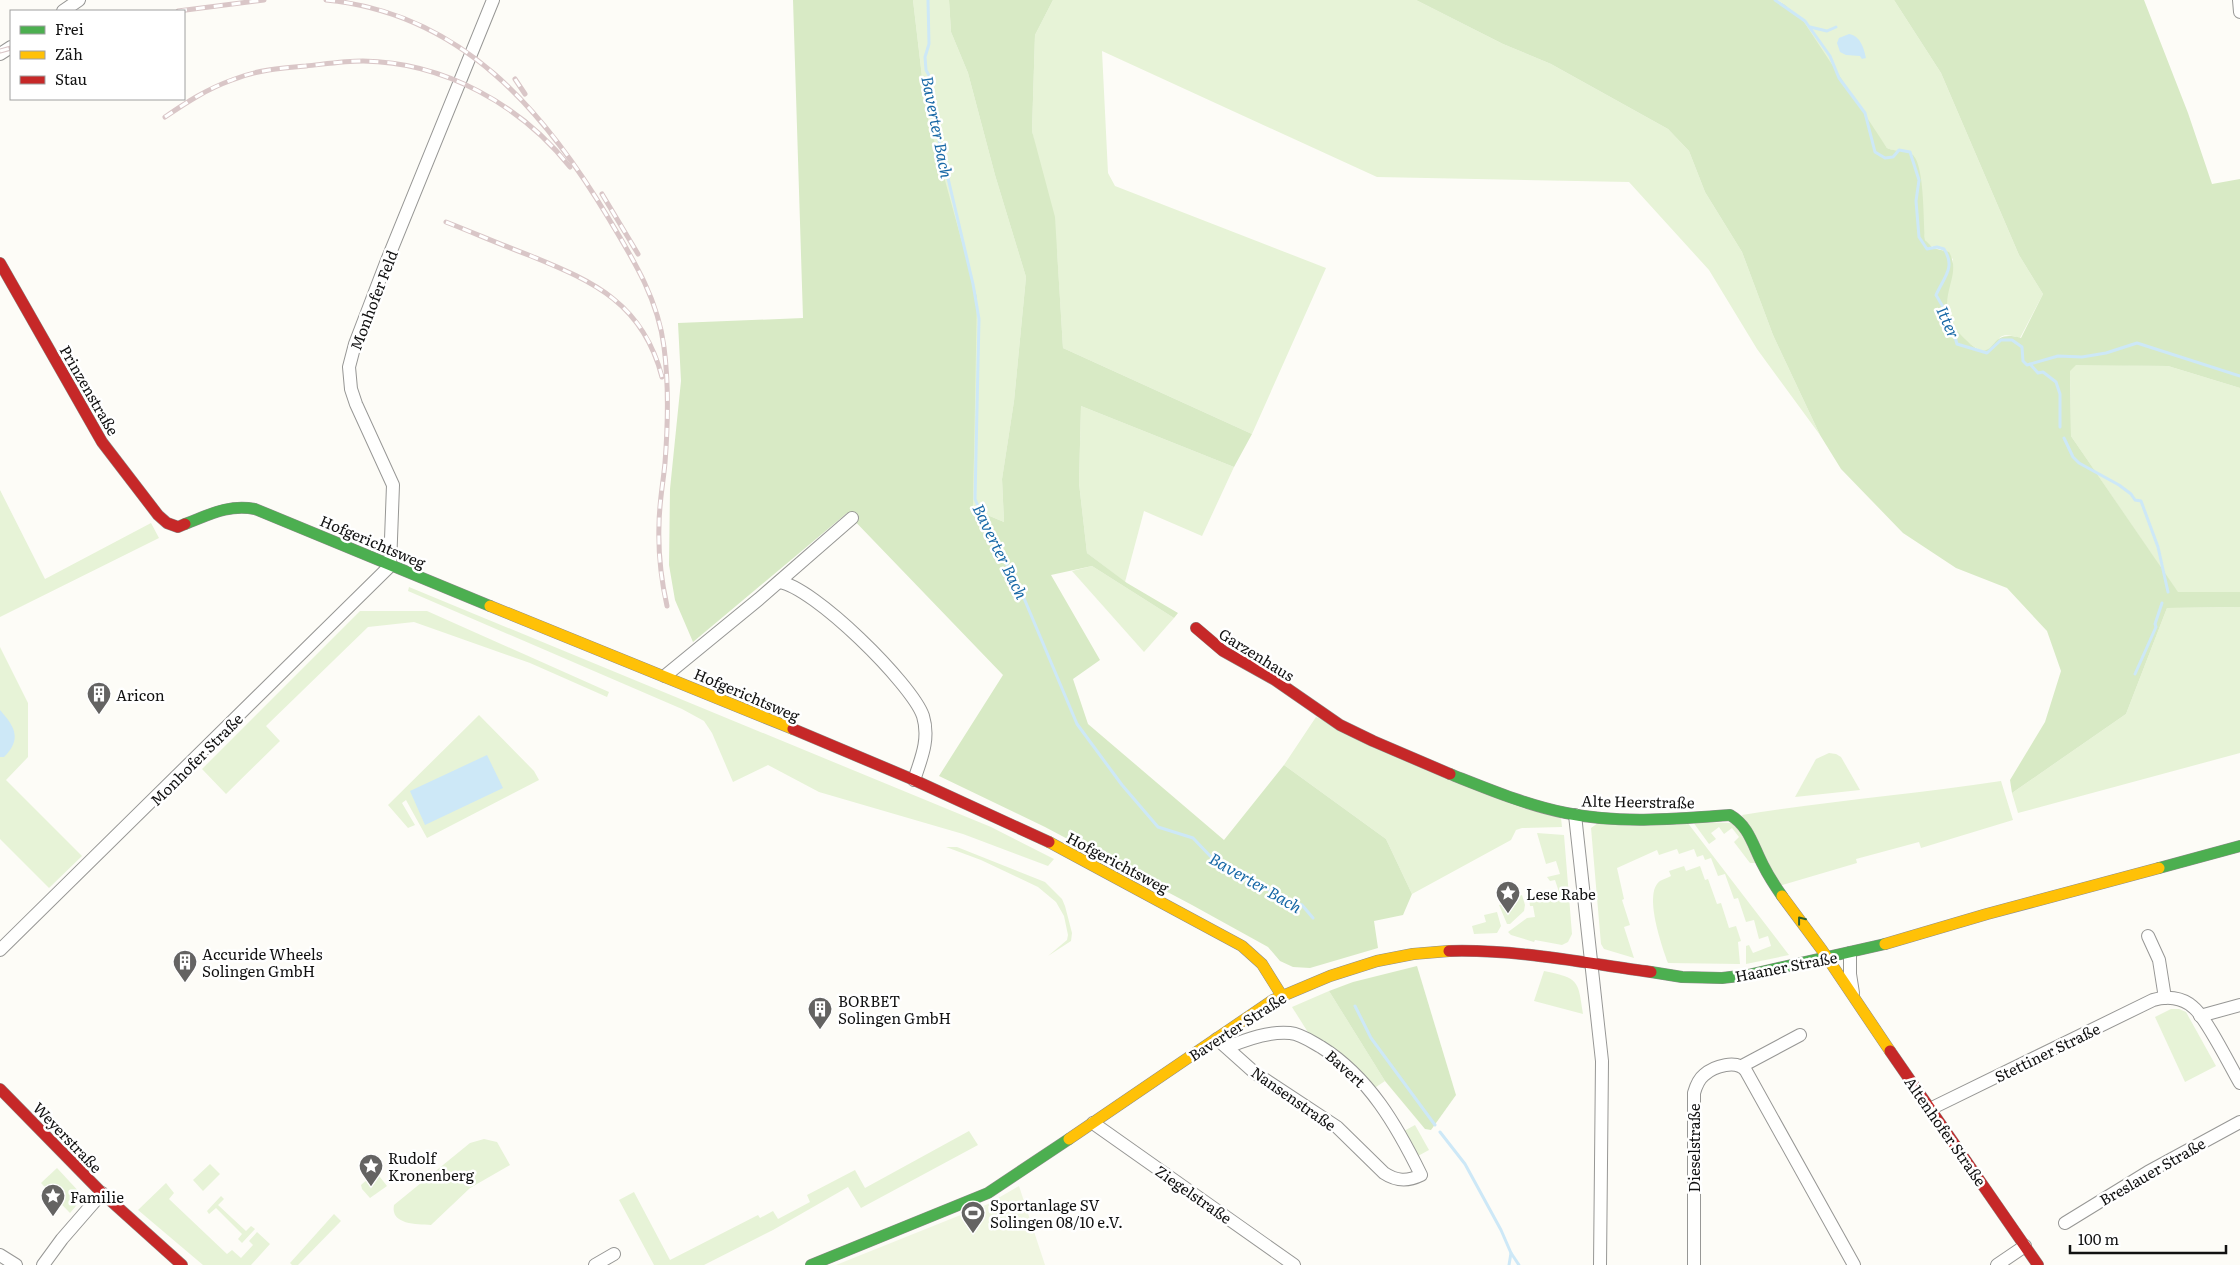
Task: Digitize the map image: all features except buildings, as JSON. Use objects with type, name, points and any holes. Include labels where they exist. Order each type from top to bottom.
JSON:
[{"type":"street","points":[[64,10],[79,0]]},
{"type":"street","name":"Monhofer Feld","points":[[390,566],[393,485],[356,404],[351,388],[349,367],[355,344],[386,263],[493,0]]},
{"type":"street","points":[[2239,0],[2240,12]]},
{"type":"street","name":"Prinzenstraße","points":[[0,263],[109,453],[158,515],[167,523]]},
{"type":"street","name":"Hofgerichtsweg","points":[[167,523],[178,527],[220,509],[233,506],[247,507],[343,544],[390,566],[665,676],[914,780],[1068,851],[1242,946],[1262,964],[1282,996]]},
{"type":"street","points":[[665,676],[779,582],[852,518]]},
{"type":"street","name":"Monhofer Straße","points":[[0,950],[390,566]]},
{"type":"street","points":[[779,582],[798,590],[850,630],[888,668],[913,697],[923,718],[925,738],[924,751],[914,780]]},
{"type":"street","name":"Garzenhaus","points":[[1196,628],[1210,643],[1270,676],[1304,702]]},
{"type":"street","name":"Alte Heerstraße","points":[[1304,702],[1356,733],[1508,798],[1575,815],[1646,818],[1730,815],[1741,822],[1746,828],[1773,883],[1829,958]]},
{"type":"street","points":[[1575,815],[1602,1062],[1600,1265]]},
{"type":"street","name":"Haaner Straße","points":[[1591,964],[1682,977],[1722,978],[1748,975],[1880,946],[1987,914],[2240,846]]},
{"type":"street","points":[[2148,936],[2159,960],[2164,998],[2186,1002],[2194,1007],[2240,1083]]},
{"type":"street","name":"Baverter Straße","points":[[812,1265],[988,1192],[1282,996],[1348,969],[1395,957],[1428,952],[1492,951],[1591,964]]},
{"type":"street","name":"Altenhofer Straße","points":[[1850,953],[1850,974],[1854,998]]},
{"type":"street","name":"Altenhofer Straße","points":[[1829,958],[1854,998],[2038,1265]]},
{"type":"street","name":"Stettiner Straße","points":[[1930,1109],[2153,1000],[2164,998]]},
{"type":"street","points":[[2200,1016],[2240,1005]]},
{"type":"street","name":"Bavert","points":[[1228,1047],[1262,1036],[1292,1033],[1326,1050],[1354,1073],[1373,1094],[1397,1130],[1421,1175]]},
{"type":"street","name":"Dieselstraße","points":[[1694,1265],[1694,1093],[1700,1079],[1712,1069],[1730,1065],[1742,1066],[1800,1035]]},
{"type":"street","name":"Nansenstraße","points":[[1217,1038],[1255,1073],[1337,1127],[1384,1173],[1390,1177],[1405,1180],[1421,1175]]},
{"type":"street","points":[[1742,1066],[1854,1265]]},
{"type":"street","name":"Weyerstraße","points":[[0,1089],[102,1194],[182,1265]]},
{"type":"street","name":"Breslauer Straße","points":[[2065,1223],[2148,1172],[2240,1122]]},
{"type":"street","name":"Ziegelstraße","points":[[1093,1123],[1294,1265]]},
{"type":"street","points":[[43,1265],[62,1239],[102,1194]]},
{"type":"street","points":[[1997,1265],[2025,1246]]},
{"type":"street","points":[[595,1265],[614,1254]]},
{"type":"street","points":[[0,1255],[16,1265]]},
{"type":"green space","points":[[793,0],[913,0],[926,111],[977,297],[973,509],[1004,522],[1002,479],[1014,401],[1026,277],[995,175],[968,73],[951,32],[949,0],[1053,0],[1035,35],[1032,131],[1055,217],[1063,348],[1252,434],[1234,467],[1081,406],[1079,483],[1087,553],[1127,583],[1178,613],[1174,618],[1092,566],[1051,575],[1100,660],[1073,679],[1088,724],[1224,840],[1284,765],[1386,839],[1412,894],[1403,915],[1374,921],[1378,948],[1310,968],[1293,967],[1280,961],[1268,947],[1192,905],[1045,827],[939,776],[1003,675],[847,513],[693,642],[675,600],[669,565],[670,489],[681,381],[678,323],[803,318]]},
{"type":"green space","points":[[913,0],[949,0],[951,32],[968,73],[995,175],[1026,277],[1014,401],[1002,479],[1004,522],[973,509],[974,407],[947,191],[926,111]]},
{"type":"green space","points":[[1053,0],[1416,0],[1503,44],[1551,64],[1668,129],[1689,151],[1705,192],[1742,252],[1773,335],[1820,435],[1757,349],[1709,270],[1629,182],[1377,177],[1102,51],[1108,173],[1115,186],[1326,268],[1252,434],[1063,348],[1057,251],[1032,131],[1035,35]]},
{"type":"green space","points":[[1416,0],[1776,0],[1784,4],[1804,22],[1887,148],[1910,153],[1917,161],[1922,182],[1925,240],[1933,248],[1949,252],[1953,262],[1953,272],[1947,301],[1948,312],[1952,323],[1962,336],[1975,348],[1985,350],[2004,337],[2021,338],[2043,294],[2019,255],[1941,73],[1894,0],[2144,0],[2188,113],[2212,184],[2240,179],[2240,388],[2168,366],[2076,365],[2070,371],[2071,436],[2178,592],[2240,592],[2240,607],[2167,608],[2126,714],[2012,793],[2010,780],[2045,722],[2061,671],[2047,631],[2007,588],[1956,568],[1903,533],[1841,469],[1820,435],[1773,335],[1742,252],[1705,192],[1689,151],[1668,129],[1551,64],[1503,44]]},
{"type":"green space","points":[[1777,0],[1894,0],[1941,73],[2019,255],[2043,294],[2020,338],[2002,336],[1988,350],[1983,350],[1970,344],[1960,335],[1949,317],[1946,304],[1953,259],[1941,249],[1928,245],[1925,240],[1912,154],[1887,148],[1784,4]]},
{"type":"green space","points":[[2076,364],[2168,366],[2240,388],[2240,592],[2178,593],[2071,436],[2070,370]]},
{"type":"green space","points":[[1081,406],[1234,467],[1202,536],[1144,511],[1125,582],[1087,553],[1079,483]]},
{"type":"green space","points":[[0,490],[45,579],[151,523],[159,538],[0,617]]},
{"type":"green space","points":[[1092,566],[1174,618],[1144,652],[1072,571]]},
{"type":"green space","points":[[409,587],[991,827],[1054,859],[1048,866],[963,834],[819,792],[768,765],[733,782],[712,733],[704,721],[682,709],[408,591]]},
{"type":"green space","points":[[2240,607],[2240,753],[2018,813],[2012,793],[2126,714],[2167,608]]},
{"type":"green space","points":[[360,611],[427,611],[609,692],[607,697],[530,663],[414,622],[368,627],[266,726],[280,741],[226,794],[202,769]]},
{"type":"green space","points":[[0,647],[28,703],[28,757],[6,780],[82,856],[49,888],[0,839]]},
{"type":"green space","points":[[479,715],[534,771],[539,780],[427,838],[406,800],[402,803],[415,825],[408,828],[388,805]]},
{"type":"green space","points":[[1316,717],[1561,818],[1562,827],[1522,828],[1516,830],[1511,840],[1412,894],[1386,839],[1284,765]]},
{"type":"green space","points":[[1829,753],[1841,757],[1860,790],[1795,797],[1816,759]]},
{"type":"green space","points":[[2001,781],[2013,820],[1921,848],[1919,842],[1856,859],[1857,863],[1779,886],[1742,815],[1936,790]]},
{"type":"green space","points":[[1687,822],[1789,955],[1746,964],[1746,946],[1749,945],[1753,953],[1771,946],[1768,936],[1759,939],[1754,920],[1746,922],[1738,898],[1734,899],[1725,874],[1718,876],[1711,858],[1705,860],[1703,855],[1697,857],[1694,849],[1679,854],[1677,849],[1659,855],[1657,850],[1617,868],[1624,899],[1622,900],[1630,925],[1624,927],[1634,958],[1604,949],[1601,944],[1591,828],[1598,823]]},
{"type":"green space","points":[[1693,822],[1736,823],[1758,863],[1750,863],[1734,842],[1739,837],[1732,828],[1724,834],[1719,827],[1711,833],[1716,839],[1709,844]]},
{"type":"green space","points":[[1537,833],[1564,835],[1572,934],[1568,942],[1562,945],[1535,940],[1534,942],[1511,935],[1508,932],[1527,918],[1535,917],[1533,906],[1530,906],[1529,899],[1559,892],[1555,880],[1550,881],[1547,877],[1560,874],[1556,861],[1546,864]]},
{"type":"green space","points":[[946,847],[957,847],[1045,882],[1062,899],[1072,933],[1071,941],[1048,956],[1067,940],[1068,935],[1064,916],[1056,902],[1038,887],[981,860]]},
{"type":"green space","points":[[1684,866],[1686,871],[1700,866],[1705,880],[1708,879],[1717,904],[1721,903],[1729,928],[1736,926],[1741,941],[1738,942],[1740,964],[1668,963],[1655,920],[1653,896],[1655,887],[1660,881],[1671,876],[1669,871]]},
{"type":"green space","points":[[1522,895],[1525,905],[1524,911],[1510,924],[1507,924],[1499,905],[1511,902],[1510,899]]},
{"type":"green space","points":[[1497,912],[1501,926],[1497,933],[1474,934],[1472,926],[1486,922],[1484,915]]},
{"type":"green space","points":[[1417,966],[1456,1095],[1431,1130],[1425,1129],[1385,1081],[1329,991],[1353,982]]},
{"type":"green space","points":[[1544,971],[1564,976],[1575,982],[1580,994],[1583,1014],[1534,1001]]},
{"type":"green space","points":[[1329,991],[1385,1081],[1373,1089],[1311,1037],[1292,1007]]},
{"type":"green space","points":[[2171,1009],[2179,1009],[2186,1012],[2216,1066],[2185,1082],[2155,1017]]},
{"type":"green space","points":[[1415,1125],[1429,1150],[1418,1156],[1404,1131]]},
{"type":"green space","points":[[969,1131],[978,1145],[861,1208],[848,1187],[773,1230],[704,1265],[654,1265],[619,1200],[634,1192],[670,1260],[758,1215],[760,1218],[773,1211],[778,1219],[810,1202],[807,1195],[855,1170],[865,1188]]},
{"type":"green space","points":[[484,1139],[497,1142],[510,1165],[470,1188],[431,1225],[406,1222],[396,1216],[394,1205],[470,1143]]},
{"type":"green space","points":[[210,1164],[220,1174],[203,1191],[193,1180]]},
{"type":"green space","points":[[57,1168],[82,1195],[81,1200],[70,1213],[41,1183]]},
{"type":"green space","points":[[376,1172],[387,1186],[370,1198],[361,1185]]},
{"type":"green space","points":[[166,1183],[174,1193],[169,1199],[227,1254],[232,1250],[241,1258],[253,1245],[249,1241],[257,1232],[270,1244],[251,1265],[203,1265],[138,1210]]},
{"type":"green space","name":"Sportanlage SV Solingen 08/10 e.V.","points":[[1019,1186],[1045,1265],[836,1265],[988,1204]]},
{"type":"green space","points":[[221,1196],[224,1199],[218,1205],[246,1231],[251,1226],[255,1229],[242,1243],[238,1239],[242,1234],[216,1208],[209,1214],[207,1211]]},
{"type":"green space","points":[[334,1214],[341,1221],[298,1265],[292,1265],[290,1263]]},
{"type":"water","points":[[1849,34],[1859,40],[1866,58],[1862,59],[1860,56],[1846,55],[1840,52],[1837,43],[1839,38]]},
{"type":"water","points":[[0,710],[13,728],[15,739],[10,751],[4,757],[0,757]]},
{"type":"water","points":[[487,755],[503,788],[425,825],[410,791]]},
{"type":"waterway","name":"Baverter Bach","points":[[928,0],[929,44],[925,57],[926,70],[931,79],[934,119],[973,284],[979,319],[975,499],[990,535],[1018,584],[1077,724],[1122,785],[1158,827],[1193,838],[1213,859],[1245,873],[1276,895],[1302,905],[1313,918]]},
{"type":"waterway","name":"Itter","points":[[1775,0],[1805,21],[1830,56],[1839,78],[1865,113],[1875,152],[1885,158],[1893,157],[1899,150],[1910,152],[1919,180],[1916,201],[1919,237],[1927,249],[1937,247],[1944,249],[1949,261],[1948,272],[1936,295],[1949,317],[1957,344],[1987,353],[2001,340],[2012,340],[2022,347],[2023,361],[2027,365],[2058,356],[2082,357],[2106,353],[2137,343],[2240,376]]},
{"type":"waterway","points":[[1810,27],[1827,31],[1836,27]]},
{"type":"waterway","points":[[2030,364],[2038,373],[2043,372],[2056,382],[2060,394],[2060,427]]},
{"type":"waterway","points":[[2064,438],[2073,457],[2079,463],[2119,485],[2131,494],[2135,500],[2141,501],[2158,547],[2168,592]]},
{"type":"waterway","points":[[2135,674],[2156,627],[2155,624],[2162,603]]},
{"type":"waterway","name":"Baverter Bach","points":[[1355,1006],[1371,1038],[1435,1125]]},
{"type":"waterway","name":"Baverter Bach","points":[[1440,1132],[1465,1164],[1501,1230],[1511,1253],[1509,1265]]},
{"type":"waterway","points":[[1511,1253],[1519,1265]]},
{"type":"railway","points":[[185,10],[264,0]]},
{"type":"railway","points":[[326,0],[374,9],[418,24],[458,46],[494,74],[526,105],[556,141],[584,179],[627,249],[650,296],[661,329],[664,347],[667,376],[667,419],[659,535],[660,566],[667,606]]},
{"type":"railway","points":[[0,51],[10,48]]},
{"type":"railway","points":[[165,117],[214,87],[259,72],[349,61],[393,63],[423,69],[451,79],[478,91],[504,106],[528,124],[570,167]]},
{"type":"railway","points":[[515,79],[525,94]]},
{"type":"railway","points":[[602,194],[638,254]]},
{"type":"railway","points":[[446,222],[554,266],[596,286],[629,313],[643,331],[654,352],[662,377]]},
{"type":"traffic: fast","points":[[185,524],[227,509],[255,509],[490,606]]},
{"type":"traffic: fast","points":[[1450,774],[1493,791],[1551,810],[1606,819],[1648,820],[1730,815],[1742,825],[1750,837],[1765,869],[1782,896]]},
{"type":"traffic: fast","points":[[2159,868],[2240,846]]},
{"type":"traffic: fast","points":[[1651,972],[1682,977],[1722,978],[1748,975],[1885,944]]},
{"type":"traffic: fast","points":[[811,1265],[988,1193],[1069,1139]]},
{"type":"traffic: slow","points":[[490,606],[793,729]]},
{"type":"traffic: slow","points":[[1049,842],[1242,946],[1262,964],[1282,996]]},
{"type":"traffic: slow","points":[[1885,944],[1987,914],[2159,868]]},
{"type":"traffic: slow","points":[[1782,896],[1822,950],[1890,1051]]},
{"type":"traffic: slow","points":[[1069,1139],[1273,1000],[1330,976],[1377,961],[1413,954],[1449,951]]},
{"type":"traffic: jam","points":[[0,263],[102,442],[158,515],[167,523],[178,527],[185,524]]},
{"type":"traffic: jam","points":[[1196,628],[1223,651],[1275,680],[1340,725],[1450,774]]},
{"type":"traffic: jam","points":[[793,729],[914,780],[1049,842]]},
{"type":"traffic: jam","points":[[1449,951],[1525,954],[1651,972]]},
{"type":"traffic: jam","points":[[1890,1051],[2038,1265]]},
{"type":"traffic: jam","points":[[0,1089],[102,1193],[182,1265]]},
{"type":"place","name":"Aricon","points":[[99,715]]},
{"type":"place","name":"Lese Rabe","points":[[1508,914]]},
{"type":"place","name":"Accuride Wheels Solingen GmbH","points":[[185,983]]},
{"type":"place","name":"BORBET Solingen GmbH","points":[[820,1030]]},
{"type":"place","name":"Rudolf Kronenberg","points":[[371,1187]]},
{"type":"place","name":"Familie","points":[[53,1217]]},
{"type":"place","name":"Sportanlage SV Solingen 08/10 e.V.","points":[[973,1234]]}]
